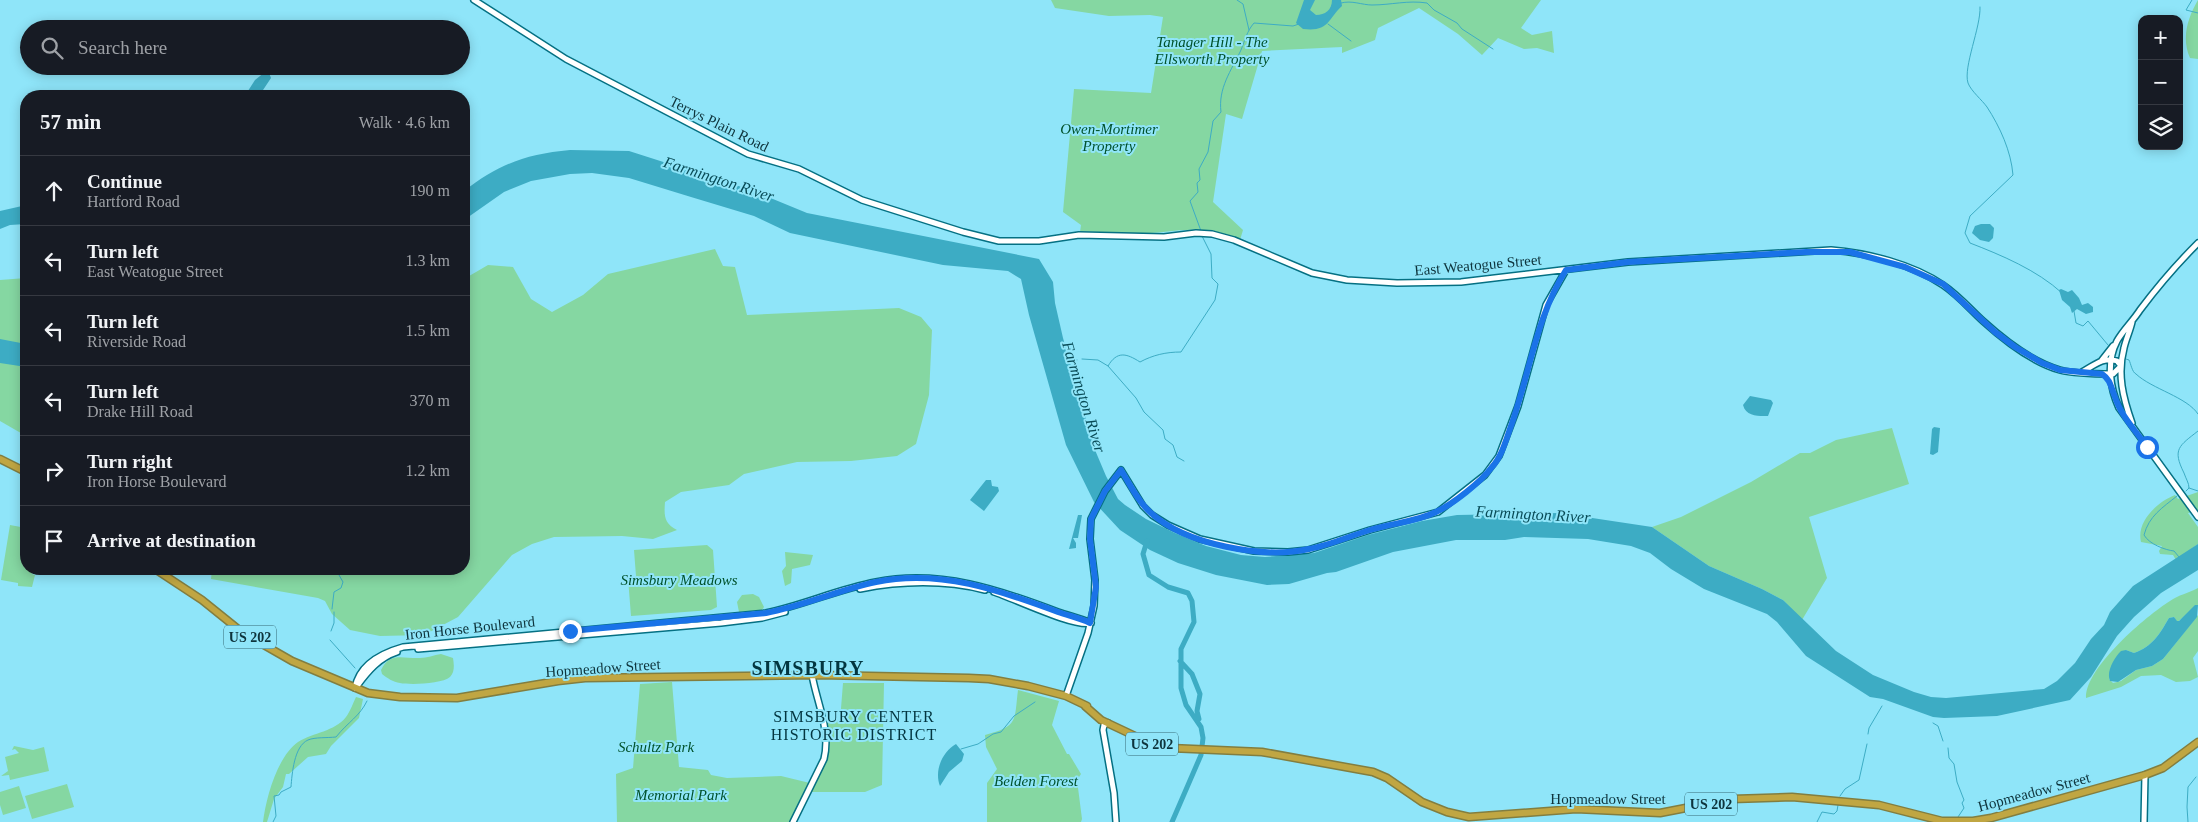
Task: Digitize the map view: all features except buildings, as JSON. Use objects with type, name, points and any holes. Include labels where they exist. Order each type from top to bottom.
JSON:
[{"type":"highway","points":[[0,459],[20,469]]},
{"type":"highway","name":"Hopmeadow Street","points":[[164,575],[202,600],[243,633],[294,661],[368,693],[400,697],[447,699],[470,697],[577,679],[812,675],[989,679],[1028,686],[1066,696],[1085,706],[1101,720],[1154,745],[1203,750],[1262,752],[1372,772],[1387,778],[1426,804],[1457,815],[1476,817],[1576,809],[1660,813],[1732,800],[1792,797],[1880,805],[1935,821],[1972,821],[2013,813],[2145,775],[2163,768],[2198,742]]},
{"type":"street","name":"Terrys Plain Road","points":[[474,0],[566,59],[748,154],[799,170],[862,200],[962,232],[999,241]]},
{"type":"street","name":"East Weatogue Street","points":[[999,241],[1039,241],[1079,235],[1164,237],[1196,233],[1212,234],[1234,240],[1312,274],[1347,280],[1390,283],[1461,282],[1628,262],[1806,252],[1850,252],[1902,266],[1934,279],[1954,293],[1995,332],[2015,347],[2051,367],[2071,372],[2110,374]]},
{"type":"street","points":[[2101,361],[2170,272],[2198,243]]},
{"type":"street","points":[[1066,696],[1090,623],[1096,580],[1089,532],[1096,506],[1121,470],[1142,504],[1160,520],[1200,539],[1254,551],[1275,553],[1308,550],[1370,530],[1438,512],[1485,475],[1499,456],[1517,408],[1546,305],[1566,270]]},
{"type":"street","points":[[2132,321],[2121,366],[2123,397],[2133,426]]},
{"type":"street","points":[[2117,341],[2111,359],[2110,374],[2111,384],[2119,408],[2198,516]]},
{"type":"street","points":[[2082,372],[2101,361],[2111,359],[2117,361],[2121,366]]},
{"type":"street","points":[[2110,374],[2116,372],[2121,366]]},
{"type":"street","points":[[2102,374],[2111,384]]},
{"type":"street","name":"Iron Horse Boulevard","points":[[355,688],[357,679],[373,661],[386,653],[403,647],[721,620],[789,608],[852,587],[878,582],[922,578],[964,582],[1006,592],[1090,623]]},
{"type":"street","points":[[792,822],[824,760],[826,751],[826,735],[812,675]]},
{"type":"street","points":[[1108,723],[1103,727],[1114,793],[1116,822]]},
{"type":"street","points":[[2144,822],[2145,775]]},
{"type":"green space","points":[[1051,0],[1541,0],[1521,28],[1532,35],[1552,31],[1554,53],[1537,48],[1524,49],[1498,38],[1482,55],[1458,34],[1419,8],[1378,28],[1375,40],[1342,53],[1342,47],[1262,51],[1242,119],[1226,114],[1213,202],[1243,230],[1240,240],[1211,231],[1198,230],[1134,234],[1080,232],[1081,225],[1063,212],[1074,89],[1151,93],[1163,17],[1150,15],[1109,16],[1055,8]]},
{"type":"green space","points":[[2198,0],[2198,59],[2190,58],[2187,50],[2186,35],[2191,13]]},
{"type":"green space","points":[[715,249],[723,266],[735,267],[747,315],[899,308],[921,317],[932,330],[929,395],[916,444],[897,456],[851,461],[797,462],[744,474],[729,485],[681,492],[665,502],[667,522],[677,530],[653,539],[622,536],[554,537],[532,544],[512,555],[458,617],[424,635],[380,636],[350,630],[332,614],[325,601],[318,598],[211,579],[211,575],[470,575],[470,276],[488,265],[513,267],[531,299],[552,312],[583,295],[608,274]]},
{"type":"green space","points":[[20,278],[20,433],[0,421],[0,280]]},
{"type":"green space","points":[[1892,428],[1909,484],[1809,517],[1827,578],[1802,620],[1783,600],[1709,566],[1652,527],[1681,517],[1751,482],[1800,453],[1810,453],[1836,440]]},
{"type":"green space","points":[[2198,492],[2198,511],[2188,513],[2198,527],[2198,544],[2176,560],[2173,555],[2160,554],[2159,551],[2162,546],[2141,542],[2140,535],[2145,520],[2161,502],[2175,495],[2178,499]]},
{"type":"green space","points":[[10,525],[20,527],[20,575],[35,575],[32,587],[18,586],[18,583],[1,580]]},
{"type":"green space","name":"Simsbury Meadows","points":[[707,545],[713,550],[717,607],[711,610],[631,616],[628,578],[636,576],[634,550]]},
{"type":"green space","points":[[785,552],[813,555],[810,565],[792,569],[791,583],[785,586],[782,571],[786,566]]},
{"type":"green space","points":[[2198,588],[2198,605],[2177,622],[2174,617],[2169,618],[2159,635],[2146,647],[2134,653],[2126,650],[2109,679],[2113,683],[2121,681],[2136,670],[2152,666],[2163,659],[2198,615],[2198,651],[2193,658],[2198,677],[2190,681],[2176,682],[2161,675],[2141,676],[2121,687],[2086,698],[2088,686],[2095,672],[2133,630],[2159,608],[2176,597]]},
{"type":"green space","points":[[753,594],[759,597],[764,607],[762,610],[739,612],[737,602],[742,595]]},
{"type":"green space","points":[[441,654],[453,658],[453,673],[446,679],[426,683],[405,684],[393,681],[382,674],[381,670],[385,664],[393,658],[423,658]]},
{"type":"green space","points":[[672,682],[679,767],[708,770],[711,775],[727,778],[781,776],[814,784],[827,754],[829,739],[826,722],[840,721],[843,683],[884,683],[882,785],[865,792],[811,792],[791,822],[617,822],[616,774],[633,768],[640,684]]},
{"type":"green space","name":"Belden Forest","points":[[1018,690],[1059,701],[1052,725],[1067,754],[1069,754],[1081,774],[1077,780],[1081,822],[987,822],[987,783],[997,769],[986,747],[985,735],[1004,729],[1013,721]]},
{"type":"green space","points":[[356,697],[363,699],[359,718],[331,746],[326,754],[308,757],[289,774],[286,774],[283,787],[274,799],[267,822],[263,822],[270,790],[284,757],[298,742],[330,729],[341,722],[347,715]]},
{"type":"green space","points":[[14,746],[33,750],[44,747],[49,771],[10,780],[9,775],[1,776],[8,771],[5,757],[19,753],[15,749],[12,750]]},
{"type":"green space","points":[[67,784],[74,807],[32,819],[25,796]]},
{"type":"green space","points":[[19,786],[26,808],[3,815],[0,805],[0,792]]},
{"type":"water","points":[[1304,0],[1315,0],[1310,10],[1316,15],[1327,11],[1331,7],[1332,0],[1341,0],[1342,6],[1323,27],[1303,29],[1296,23]]},
{"type":"water","points":[[261,75],[270,75],[271,78],[263,90],[249,90],[255,80]]},
{"type":"water","name":"Farmington River","points":[[570,150],[629,151],[751,190],[807,213],[1039,259],[1053,282],[1055,303],[1063,338],[1095,450],[1118,499],[1146,519],[1175,533],[1206,546],[1241,555],[1265,557],[1314,553],[1368,535],[1422,521],[1457,515],[1559,513],[1652,527],[1709,566],[1783,600],[1836,651],[1873,675],[1914,692],[1931,697],[1946,698],[2044,689],[2057,681],[2075,663],[2091,639],[2104,625],[2110,612],[2133,586],[2198,544],[2198,570],[2161,593],[2134,617],[2117,636],[2091,677],[2070,700],[1997,716],[1944,718],[1933,717],[1883,699],[1870,697],[1806,656],[1777,622],[1767,614],[1704,589],[1671,569],[1650,553],[1631,546],[1588,539],[1524,537],[1505,540],[1456,540],[1393,552],[1336,572],[1289,584],[1267,585],[1216,575],[1178,563],[1150,550],[1120,530],[1094,502],[1066,445],[1029,315],[1021,279],[1008,271],[943,265],[790,233],[754,216],[629,178],[592,173],[570,174],[531,181],[504,192],[470,216],[470,187],[501,167],[540,154]]},
{"type":"water","points":[[20,206],[20,224],[10,225],[0,229],[0,211]]},
{"type":"water","points":[[1990,224],[1994,228],[1993,238],[1989,242],[1980,240],[1972,233],[1975,226]]},
{"type":"water","points":[[2059,290],[2068,292],[2072,290],[2082,305],[2088,303],[2093,307],[2093,312],[2086,314],[2077,309],[2072,313],[2070,307],[2062,300]]},
{"type":"water","points":[[0,339],[20,343],[20,366],[0,363]]},
{"type":"water","points":[[1750,396],[1771,400],[1773,403],[1768,416],[1753,415],[1747,412],[1743,405]]},
{"type":"water","points":[[1934,427],[1940,428],[1938,452],[1933,455],[1930,454],[1932,429]]},
{"type":"water","points":[[986,480],[991,480],[992,486],[998,487],[999,491],[984,511],[970,500]]},
{"type":"water","points":[[1078,515],[1082,515],[1078,538],[1073,538],[1076,548],[1069,549]]},
{"type":"water","points":[[2195,605],[2198,605],[2197,617],[2163,659],[2152,666],[2136,670],[2118,682],[2110,681],[2111,665],[2121,651],[2126,650],[2134,653],[2146,647],[2159,635],[2169,618],[2174,617],[2179,621]]},
{"type":"water","points":[[956,744],[964,754],[962,761],[949,772],[940,786],[938,774],[941,762],[951,747]]},
{"type":"waterway","points":[[1237,0],[1243,4],[1249,30]]},
{"type":"waterway","points":[[2192,0],[2186,10],[2198,13]]},
{"type":"waterway","points":[[1341,3],[1349,2],[1372,5],[1413,2],[1427,3],[1434,10],[1457,23],[1462,29],[1493,49]]},
{"type":"waterway","points":[[1980,7],[1980,15],[1968,67],[1968,83],[1987,107],[2000,131],[2010,157],[2013,175],[1970,216],[1965,233],[1970,243],[2030,270],[2062,293]]},
{"type":"waterway","points":[[1201,231],[1190,201],[1198,192],[1199,169],[1208,152],[1213,121],[1221,112],[1223,87],[1248,32],[1254,23],[1293,26],[1299,24]]},
{"type":"waterway","points":[[1328,24],[1351,41]]},
{"type":"waterway","name":"Farmington River","points":[[1082,359],[1098,360],[1108,366],[1111,361],[1122,355],[1140,362],[1160,354],[1181,352],[1215,300],[1218,284],[1212,278],[1211,254],[1202,236]]},
{"type":"waterway","points":[[2074,311],[2076,323],[2083,326],[2088,321],[2108,345]]},
{"type":"waterway","points":[[2126,359],[2129,360],[2135,373],[2186,403],[2198,414]]},
{"type":"waterway","name":"Farmington River","points":[[1071,361],[1077,360]]},
{"type":"waterway","points":[[1108,366],[1136,398],[1144,412],[1163,430],[1165,439],[1173,445],[1177,457],[1184,461]]},
{"type":"waterway","points":[[2186,491],[2189,488],[2180,465],[2178,453],[2182,445],[2198,431]]},
{"type":"waterway","points":[[2189,488],[2198,491]]},
{"type":"waterway","points":[[2177,496],[2153,517],[2144,535],[2153,544],[2174,551],[2179,557]]},
{"type":"waterway","points":[[1147,541],[1143,554],[1149,575],[1168,587],[1188,593],[1192,601],[1194,622],[1181,649],[1181,688],[1186,705],[1201,727],[1203,738],[1201,755],[1172,822]]},
{"type":"waterway","points":[[332,609],[334,592],[341,588],[343,582],[339,575]]},
{"type":"waterway","points":[[331,631],[334,623],[334,612]]},
{"type":"waterway","points":[[330,640],[355,668]]},
{"type":"waterway","points":[[1180,661],[1192,674],[1200,694],[1197,711],[1199,719]]},
{"type":"waterway","points":[[273,822],[276,816],[274,796],[291,787],[295,761],[303,743],[314,738],[336,737],[361,711],[367,701]]},
{"type":"waterway","points":[[961,749],[978,744],[993,734],[1001,732],[1014,716],[1035,702]]},
{"type":"waterway","points":[[1868,734],[1869,728],[1882,706]]},
{"type":"waterway","points":[[1933,723],[1938,726],[1943,741]]},
{"type":"waterway","points":[[1840,796],[1845,789],[1859,780],[1867,744]]},
{"type":"waterway","points":[[1948,748],[1949,758],[1954,764],[1957,782],[1964,800],[1962,803],[1964,808],[1958,817]]},
{"type":"waterway","points":[[2188,822],[2188,787],[2196,777]]},
{"type":"waterway","points":[[1817,822],[1822,812],[1834,814],[1837,811],[1838,805]]},
{"type":"district","name":"SIMSBURY","points":[[808,668]]},
{"type":"district","name":"SIMSBURY CENTER HISTORIC DISTRICT","points":[[854,725]]},
{"type":"route","points":[[570,631],[766,613],[789,608],[852,587],[897,579],[922,578],[956,580],[1006,592],[1090,623],[1096,587],[1089,532],[1091,519],[1105,491],[1121,470],[1142,504],[1152,515],[1160,520],[1200,539],[1254,551],[1275,553],[1308,550],[1370,530],[1427,516],[1438,512],[1457,498],[1493,467],[1503,447],[1517,408],[1546,305],[1566,270],[1628,262],[1831,250],[1868,256],[1905,267],[1943,284],[1995,332],[2015,347],[2042,363],[2060,370],[2102,374],[2107,377],[2119,408],[2147,447]]},
{"type":"park label","name":"Tanager Hill - The Ellsworth Property","points":[[1212,50]]},
{"type":"park label","name":"Owen-Mortimer Property","points":[[1109,138]]},
{"type":"park label","name":"Schultz Park","points":[[656,747]]},
{"type":"park label","name":"Memorial Park","points":[[681,795]]}]
